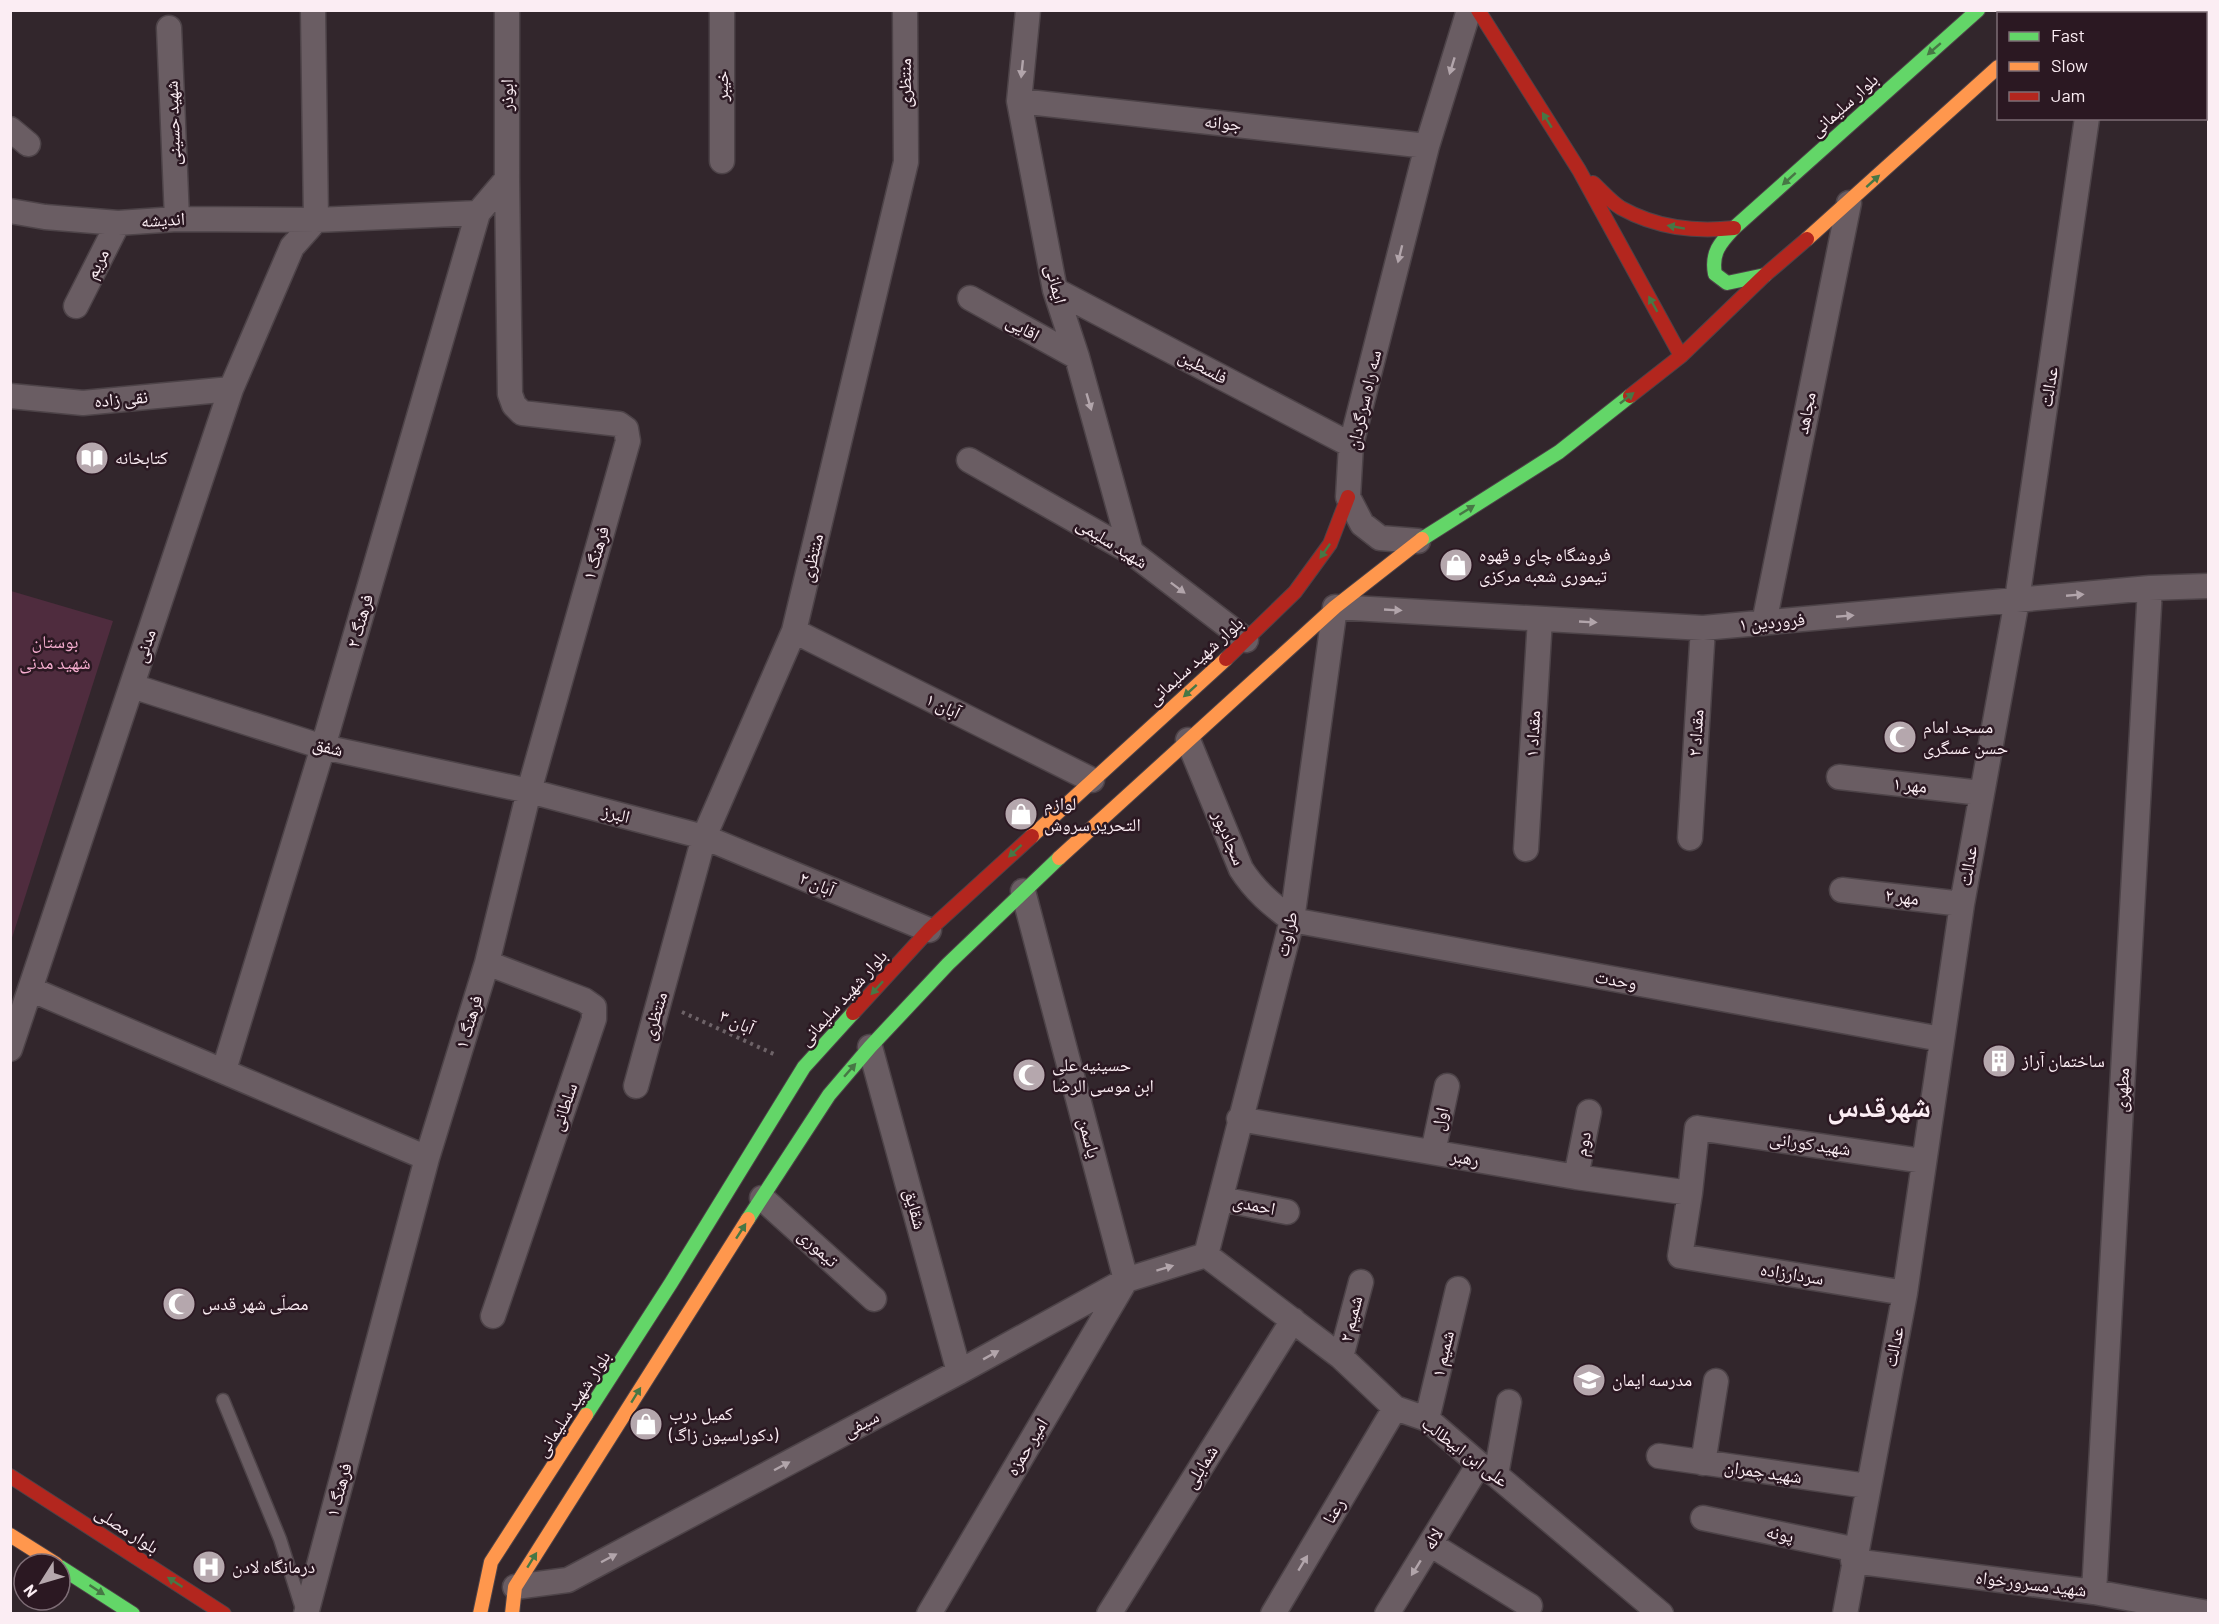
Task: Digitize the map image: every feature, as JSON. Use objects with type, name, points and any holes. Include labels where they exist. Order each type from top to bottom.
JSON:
[{"type":"main road","points":[[1478,10],[1579,170],[1681,356]]},
{"type":"main road","name":"بلوار سلیمانی","points":[[1766,275],[1727,283],[1715,274],[1712,262],[1713,252],[1734,228],[1978,10]]},
{"type":"main road","points":[[512,1614],[515,1587],[829,1095],[870,1047],[948,964],[1023,891],[1335,607],[1418,541],[1560,452],[1681,356],[1766,275],[1997,68]]},
{"type":"main road","points":[[1579,170],[1619,207],[1655,223],[1703,231],[1734,228]]},
{"type":"main road","name":"بلوار شهید سلیمانی","points":[[480,1614],[491,1562],[672,1283],[804,1067],[929,930],[1246,640],[1295,592],[1330,544],[1348,497]]},
{"type":"main road","name":"بلوار مصلی","points":[[10,1476],[224,1614]]},
{"type":"main road","points":[[10,1535],[37,1552]]},
{"type":"main road","points":[[72,1575],[133,1614]]},
{"type":"street","points":[[314,10],[316,220]]},
{"type":"street","name":"ابوذر","points":[[507,10],[510,394],[514,405],[522,413],[619,424],[626,429]]},
{"type":"street","name":"خیبر","points":[[722,10],[722,160]]},
{"type":"street","name":"منتظری","points":[[636,1086],[704,837],[794,631],[906,162],[905,10]]},
{"type":"street","name":"ایمانی","points":[[1028,10],[1018,101],[1056,290],[1131,552]]},
{"type":"street","name":"سه راه سرگردان","points":[[1348,497],[1351,445],[1427,146],[1469,10]]},
{"type":"street","name":"شهید حسینی","points":[[169,28],[177,219]]},
{"type":"street","name":"جوانه","points":[[1018,101],[1427,146]]},
{"type":"street","name":"عدالت","points":[[1845,1614],[1867,1486],[1905,1293],[1962,904],[2017,600],[2087,120]]},
{"type":"street","name":"فرهنگ ۲","points":[[224,1070],[323,747],[478,213],[507,179]]},
{"type":"street","name":"مجاهد","points":[[1764,623],[1849,203]]},
{"type":"street","name":"اندیشه","points":[[10,211],[45,217],[118,223],[177,219],[316,220],[478,213]]},
{"type":"street","name":"مدنی","points":[[10,1050],[231,388],[292,247],[316,220]]},
{"type":"street","name":"مریم","points":[[76,306],[118,223]]},
{"type":"street","name":"فلسطین","points":[[1056,290],[1351,445]]},
{"type":"street","name":"اقایی","points":[[970,298],[1077,357]]},
{"type":"street","name":"نقی زاده","points":[[10,396],[83,403],[231,388]]},
{"type":"street","name":"فرهنگ ۱","points":[[305,1614],[427,1158],[487,963],[529,790],[628,441],[626,429]]},
{"type":"street","name":"شهید سلیمی","points":[[969,460],[1131,552],[1246,640]]},
{"type":"street","points":[[1348,497],[1362,524],[1380,538],[1418,541]]},
{"type":"street","name":"فروردین ۱","points":[[1335,607],[1703,628],[2150,588],[2208,586]]},
{"type":"street","name":"مطهری","points":[[2094,1592],[2150,588]]},
{"type":"street","name":"طراوت","points":[[1206,1256],[1239,1119],[1292,920],[1335,607]]},
{"type":"street","name":"مقداد ۱","points":[[1526,849],[1540,619]]},
{"type":"street","name":"مقداد ۲","points":[[1690,838],[1703,628]]},
{"type":"street","name":"آبان ۱","points":[[794,631],[1092,780]]},
{"type":"street","name":"شفق","points":[[132,686],[323,747],[529,790]]},
{"type":"street","name":"سجادپور","points":[[1188,740],[1241,869],[1263,898],[1292,920]]},
{"type":"street","name":"مهر ۱","points":[[1839,777],[1981,793]]},
{"type":"street","name":"البرز","points":[[529,790],[704,837]]},
{"type":"street","name":"آبان ۲","points":[[704,837],[929,930]]},
{"type":"street","name":"مهر ۲","points":[[1842,890],[1962,904]]},
{"type":"street","name":"یاسمن","points":[[1023,891],[1126,1280]]},
{"type":"street","name":"وحدت","points":[[1292,920],[1941,1040]]},
{"type":"street","name":"سلطانی","points":[[487,963],[584,1000],[594,1007],[594,1019],[493,1316]]},
{"type":"street","points":[[30,989],[427,1158]]},
{"type":"street","name":"شقایق","points":[[870,1047],[959,1372]]},
{"type":"street","name":"اول","points":[[1433,1152],[1447,1086]]},
{"type":"street","name":"دوم","points":[[1576,1177],[1589,1112]]},
{"type":"street","name":"رهبر","points":[[1239,1119],[1576,1177],[1690,1193]]},
{"type":"street","name":"شهید کورانی","points":[[1690,1193],[1697,1128],[1923,1161]]},
{"type":"street","name":"سردارزاده","points":[[1690,1193],[1680,1256],[1905,1293]]},
{"type":"street","name":"تیموری","points":[[762,1198],[874,1299]]},
{"type":"street","name":"احمدی","points":[[1221,1199],[1287,1212]]},
{"type":"street","name":"سیفی","points":[[515,1587],[568,1580],[959,1372],[1126,1280],[1206,1256]]},
{"type":"street","name":"علی ابن ابیطالب","points":[[1206,1256],[1341,1357],[1395,1408],[1427,1419],[1661,1614]]},
{"type":"street","name":"امیر حمزه","points":[[929,1614],[1126,1280]]},
{"type":"street","name":"شمیم ۲","points":[[1341,1357],[1361,1282]]},
{"type":"street","name":"شمیم ۱","points":[[1427,1419],[1458,1289]]},
{"type":"street","name":"شمایلی","points":[[1109,1614],[1293,1320]]},
{"type":"street","points":[[1703,1463],[1716,1381]]},
{"type":"street","points":[[1487,1469],[1509,1402]]},
{"type":"street","name":"رعنا","points":[[1273,1614],[1395,1408]]},
{"type":"street","name":"شهید چمران","points":[[1659,1456],[1867,1486]]},
{"type":"street","name":"لاله","points":[[1387,1614],[1430,1544],[1487,1469]]},
{"type":"street","name":"پونه","points":[[1703,1518],[1855,1556]]},
{"type":"street","points":[[1430,1544],[1530,1606]]},
{"type":"street","name":"شهید مسرورخواه","points":[[1855,1556],[2094,1592],[2208,1613]]},
{"type":"lane","points":[[223,1401],[280,1539],[305,1614]]},
{"type":"path","name":"آبان ۳","points":[[660,1002],[804,1067]]},
{"type":"green space","name":"بوستان شهید مدنی","points":[[10,591],[113,621],[11,941]]},
{"type":"traffic: fast","points":[[1765,275],[1727,283],[1715,274],[1714,260],[1725,239],[1734,228],[1978,10]]},
{"type":"traffic: fast","points":[[1422,539],[1559,452],[1630,396]]},
{"type":"traffic: fast","points":[[748,1219],[829,1095],[870,1047],[948,964],[1059,858]]},
{"type":"traffic: fast","points":[[586,1415],[671,1283],[804,1067],[853,1013]]},
{"type":"traffic: fast","points":[[72,1575],[133,1614]]},
{"type":"traffic: slow","points":[[1807,239],[1997,68]]},
{"type":"traffic: slow","points":[[1059,858],[1335,607],[1422,539]]},
{"type":"traffic: slow","points":[[1032,836],[1226,659]]},
{"type":"traffic: slow","points":[[512,1614],[515,1587],[748,1219]]},
{"type":"traffic: slow","points":[[480,1614],[491,1562],[586,1415]]},
{"type":"traffic: slow","points":[[10,1535],[37,1552]]},
{"type":"traffic: jam","points":[[1478,10],[1579,170],[1681,356]]},
{"type":"traffic: jam","points":[[1593,183],[1617,206],[1648,220],[1690,229],[1734,228]]},
{"type":"traffic: jam","points":[[1630,396],[1681,356],[1765,275],[1807,239]]},
{"type":"traffic: jam","points":[[1226,659],[1295,592],[1330,544],[1348,497]]},
{"type":"traffic: jam","points":[[853,1013],[929,930],[1032,836]]},
{"type":"traffic: jam","points":[[10,1476],[224,1614]]},
{"type":"place","name":"کتابخانه","points":[[92,458]]},
{"type":"place","name":"فروشگاه چای و قهوه تیموری شعبه مرکزی","points":[[1456,565]]},
{"type":"place","name":"مسجد امام حسن عسگری","points":[[1900,737]]},
{"type":"place","name":"لوازم التحریر سروش","points":[[1021,814]]},
{"type":"place","name":"ساختمان آراز","points":[[1999,1061]]},
{"type":"place","name":"حسینیه علی ابن موسی الرضا","points":[[1029,1075]]},
{"type":"place","name":"مصلّی شهر قدس","points":[[179,1304]]},
{"type":"place","name":"مدرسه ایمان","points":[[1589,1380]]},
{"type":"place","name":"کمیل درب (دکوراسیون زاگ)","points":[[646,1424]]},
{"type":"place","name":"درمانگاه لادن","points":[[209,1567]]},
{"type":"district","name":"شهرقدس","points":[[1879,1107]]}]
